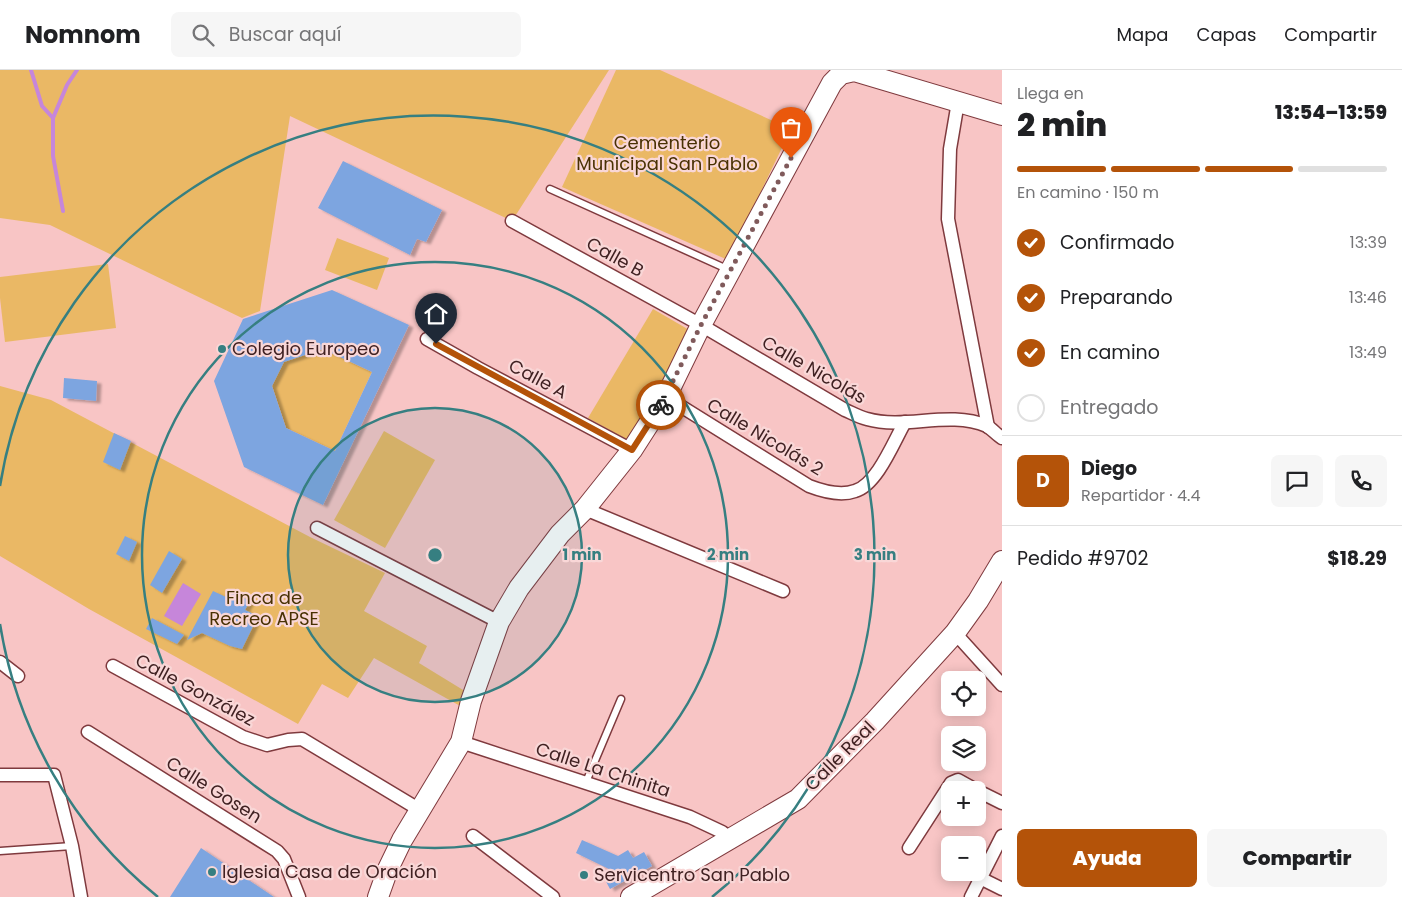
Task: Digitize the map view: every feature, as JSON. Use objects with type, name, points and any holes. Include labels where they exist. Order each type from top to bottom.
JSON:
[{"type":"main road","points":[[378,897],[388,869],[402,840],[461,742],[471,701],[499,622],[519,588],[560,534],[585,508],[632,450],[666,397],[701,325],[832,83],[841,74],[854,71],[1002,115]]},
{"type":"main road","name":"Calle Real","points":[[630,897],[798,799],[875,721],[955,633],[978,601],[1002,560]]},
{"type":"street","points":[[958,102],[950,149],[948,219],[988,427]]},
{"type":"street","name":"Calle B","points":[[512,221],[701,325]]},
{"type":"street","name":"Calle Nicolás","points":[[701,325],[845,410],[867,419],[905,422],[947,420],[968,422],[988,427],[1002,438]]},
{"type":"street","name":"Calle A","points":[[427,338],[478,368],[632,450]]},
{"type":"street","name":"Calle Nicolás 2","points":[[666,397],[809,486],[823,491],[856,491],[866,485],[874,477],[905,422]]},
{"type":"street","points":[[585,508],[784,591]]},
{"type":"street","points":[[317,528],[499,622]]},
{"type":"street","points":[[955,633],[1002,685]]},
{"type":"street","points":[[0,662],[18,676]]},
{"type":"street","name":"Calle González","points":[[113,666],[243,737],[267,745],[302,739],[420,810]]},
{"type":"street","name":"Calle Gosen","points":[[88,732],[277,851],[284,858],[299,897]]},
{"type":"street","name":"Calle La Chinita","points":[[461,742],[690,817],[722,832],[731,839]]},
{"type":"street","points":[[0,775],[54,775],[72,846],[82,897]]},
{"type":"street","points":[[986,795],[1002,803]]},
{"type":"street","points":[[909,848],[941,798]]},
{"type":"street","points":[[473,836],[553,897]]},
{"type":"street","points":[[986,867],[1002,836]]},
{"type":"street","points":[[971,897],[979,881]]},
{"type":"street","points":[[986,881],[1002,889]]},
{"type":"lane","points":[[550,189],[731,270]]},
{"type":"lane","points":[[586,782],[621,700]]},
{"type":"lane","points":[[0,851],[72,846]]},
{"type":"green space","points":[[0,70],[609,70],[512,221],[290,116],[260,311],[242,318],[50,225],[0,218]]},
{"type":"green space","name":"Cementerio Municipal San Pablo","points":[[616,70],[660,70],[791,129],[728,260],[562,187]]},
{"type":"green space","points":[[337,238],[389,258],[377,290],[325,270]]},
{"type":"green space","points":[[108,264],[116,328],[5,342],[0,298],[0,277]]},
{"type":"green space","points":[[653,309],[691,331],[629,441],[588,418]]},
{"type":"green space","points":[[323,349],[372,372],[335,451],[286,428],[272,386],[283,362]]},
{"type":"green space","name":"Finca de Recreo APSE","points":[[0,386],[51,400],[310,537],[385,573],[364,611],[427,646],[419,663],[468,693],[462,707],[374,658],[348,698],[322,684],[298,724],[89,609],[0,556]]},
{"type":"green space","points":[[384,431],[435,460],[385,548],[334,520]]},
{"type":"shaded area","points":[[183,583],[201,594],[182,626],[164,616]]},
{"type":"building","points":[[343,161],[442,210],[426,242],[417,239],[410,255],[318,208]]},
{"type":"building","points":[[332,290],[409,325],[323,505],[244,467],[214,381],[243,319]],"holes":[[[323,349],[372,372],[335,451],[286,428],[272,386],[284,362]]]},
{"type":"building","points":[[64,378],[97,381],[96,401],[63,398]]},
{"type":"building","points":[[114,433],[131,441],[120,470],[103,462]]},
{"type":"building","points":[[125,536],[137,542],[129,561],[116,554]]},
{"type":"building","points":[[169,551],[182,559],[162,593],[150,585]]},
{"type":"building","points":[[229,590],[250,601],[245,610],[258,616],[242,649],[230,646],[202,633],[187,640],[213,591],[226,597]]},
{"type":"building","points":[[152,618],[184,635],[177,644],[146,629]]},
{"type":"building","points":[[582,840],[618,856],[628,850],[633,858],[644,852],[652,866],[610,889],[602,874],[611,870],[576,853]]},
{"type":"building","name":"Iglesia Casa de Oración","points":[[201,848],[274,897],[170,897]]},
{"type":"waterway","points":[[31,70],[42,106],[53,118],[53,156],[63,211]]},
{"type":"waterway","points":[[53,118],[67,85],[77,70]]},
{"type":"way so far","points":[[661,405],[701,325],[791,158]]},
{"type":"place","name":"Colegio Europeo","points":[[222,349]]},
{"type":"place","name":"Iglesia Casa de Oración","points":[[212,872]]},
{"type":"place","name":"Servicentro San Pablo","points":[[584,875]]},
{"type":"route","points":[[436,344],[632,450],[661,405]]}]
